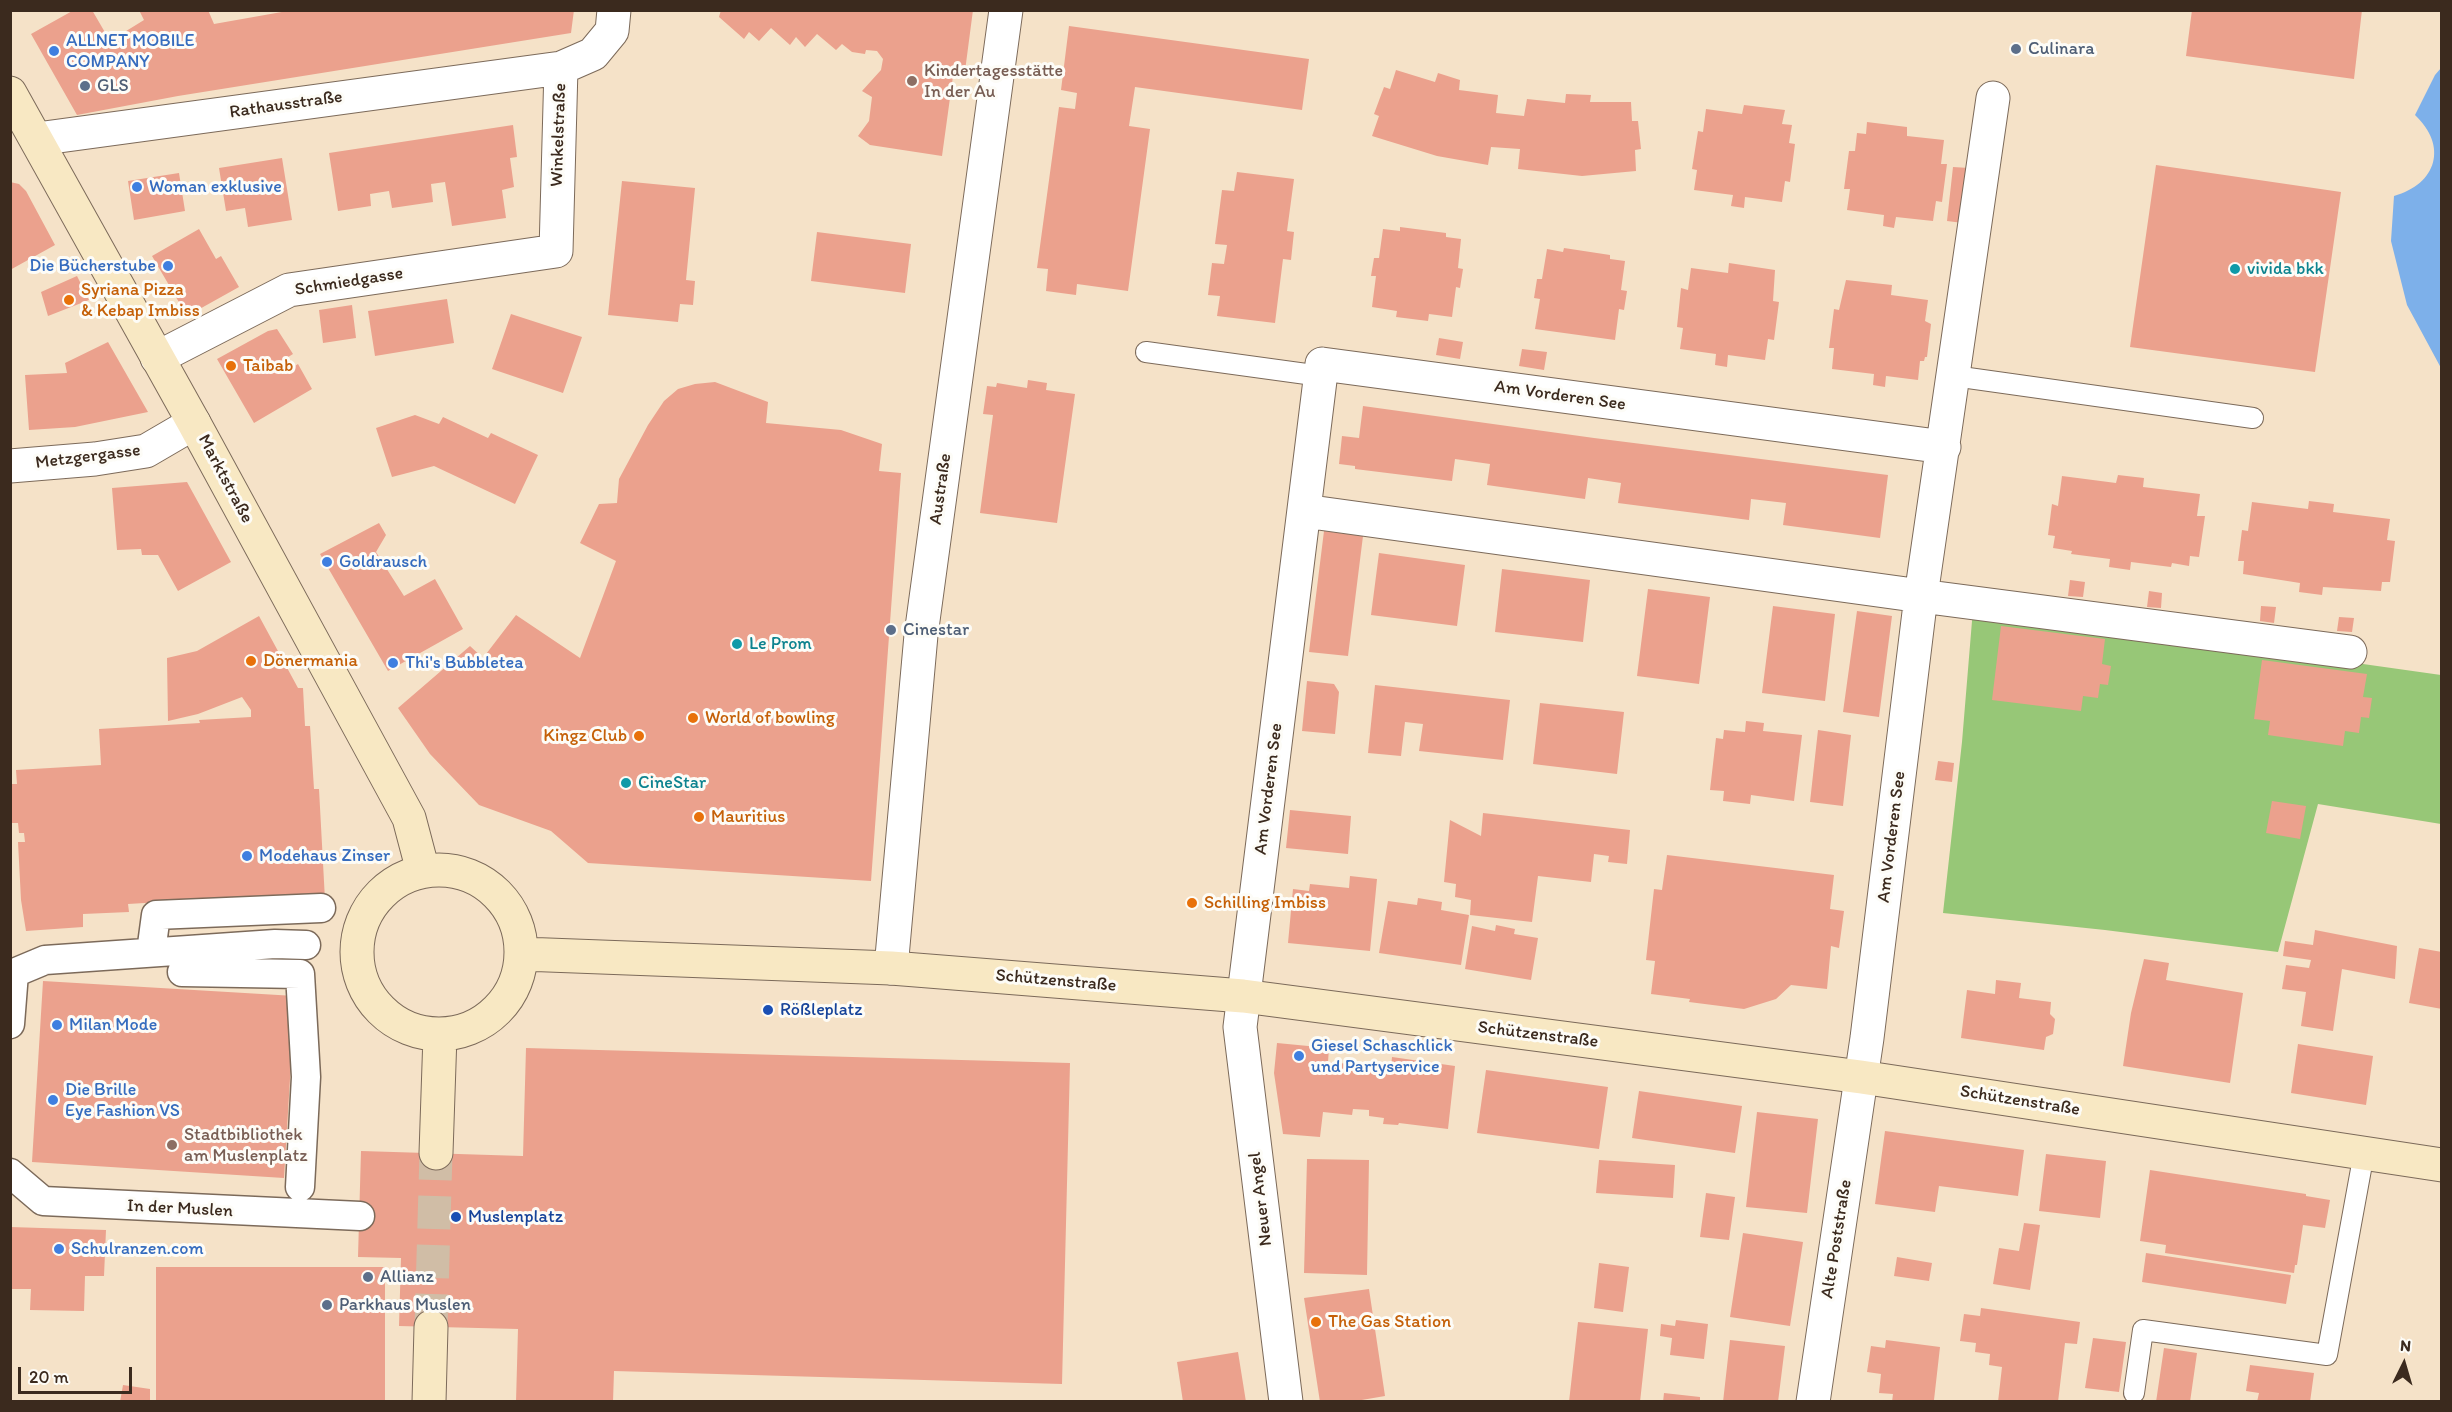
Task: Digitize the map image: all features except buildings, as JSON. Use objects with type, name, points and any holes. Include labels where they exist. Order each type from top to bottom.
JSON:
[{"type":"main road","name":"Marktstraße","points":[[10,93],[24,141],[157,358],[194,423],[409,818],[423,871]]},
{"type":"main road","points":[[423,871],[452,871],[480,881],[488,887],[503,900],[517,925],[522,954],[517,979],[505,1002],[488,1019],[465,1031],[440,1035],[410,1030],[384,1014],[365,990],[356,961],[359,930],[372,903],[394,882],[423,871]]},
{"type":"main road","name":"Schützenstraße","points":[[522,954],[891,968],[1243,996],[1861,1077],[2442,1165]]},
{"type":"main road","points":[[436,1153],[440,1035]]},
{"type":"main road","points":[[429,1401],[431,1327]]},
{"type":"street","name":"Winkelstraße","points":[[556,252],[561,68],[593,54],[612,31],[614,10]]},
{"type":"street","name":"Austraße","points":[[891,968],[921,635],[1006,10]]},
{"type":"street","name":"Rathausstraße","points":[[24,141],[561,68]]},
{"type":"street","name":"Am Vorderen See","points":[[1861,1077],[1921,596],[1993,98]]},
{"type":"street","name":"Schmiedgasse","points":[[157,358],[289,290],[556,252]]},
{"type":"street","name":"Am Vorderen See","points":[[1243,996],[1322,364],[1944,447]]},
{"type":"street","name":"Metzgergasse","points":[[10,466],[94,459],[146,451],[194,423]]},
{"type":"street","points":[[1304,511],[1921,596],[2350,652]]},
{"type":"street","points":[[152,952],[156,915],[321,908]]},
{"type":"street","points":[[12,973],[45,960],[275,944],[306,945]]},
{"type":"street","points":[[12,973],[44,970]]},
{"type":"street","points":[[182,972],[300,974],[306,1077],[300,1186]]},
{"type":"street","points":[[10,1024],[12,973]]},
{"type":"street","name":"Neuer Angel","points":[[1243,996],[1240,1027],[1286,1401]]},
{"type":"street","name":"Alte Poststraße","points":[[1813,1401],[1861,1077]]},
{"type":"street","name":"In der Muslen","points":[[10,1173],[43,1201],[360,1216]]},
{"type":"lane","points":[[1146,352],[1321,376]]},
{"type":"lane","points":[[1954,376],[2253,418]]},
{"type":"lane","points":[[2134,1393],[2143,1330],[2327,1355],[2364,1153]]},
{"type":"green space","points":[[1973,609],[2441,675],[2441,824],[2318,804],[2278,952],[2105,930],[1943,913],[1962,742]]},
{"type":"water","points":[[2441,68],[2441,368],[2407,305],[2391,241],[2394,196],[2420,183],[2433,163],[2432,139],[2415,115],[2435,75]]},
{"type":"tunnel","points":[[431,1327],[436,1153]]},
{"type":"place","name":"Culinara","points":[[2016,49]]},
{"type":"place","name":"ALLNET MOBILE COMPANY","points":[[54,51]]},
{"type":"place","name":"Kindertagesstätte In der Au","points":[[912,81]]},
{"type":"place","name":"GLS","points":[[85,86]]},
{"type":"place","name":"Woman exklusive","points":[[137,187]]},
{"type":"place","name":"Die Bücherstube","points":[[168,266]]},
{"type":"place","name":"vivida bkk","points":[[2235,269]]},
{"type":"place","name":"Syriana Pizza & Kebap Imbiss","points":[[69,300]]},
{"type":"place","name":"Taibab","points":[[231,366]]},
{"type":"place","name":"Goldrausch","points":[[327,562]]},
{"type":"place","name":"Cinestar","points":[[891,630]]},
{"type":"place","name":"Le Prom","points":[[737,644]]},
{"type":"place","name":"Dönermania","points":[[251,661]]},
{"type":"place","name":"Thi's Bubbletea","points":[[393,663]]},
{"type":"place","name":"World of bowling","points":[[693,718]]},
{"type":"place","name":"Kingz Club","points":[[639,736]]},
{"type":"place","name":"CineStar","points":[[626,783]]},
{"type":"place","name":"Mauritius","points":[[699,817]]},
{"type":"place","name":"Modehaus Zinser","points":[[247,856]]},
{"type":"place","name":"Schilling Imbiss","points":[[1192,903]]},
{"type":"place","name":"Rößleplatz","points":[[768,1010]]},
{"type":"place","name":"Milan Mode","points":[[57,1025]]},
{"type":"place","name":"Giesel Schaschlick und Partyservice","points":[[1299,1056]]},
{"type":"place","name":"Die Brille Eye Fashion VS","points":[[53,1100]]},
{"type":"place","name":"Stadtbibliothek am Muslenplatz","points":[[172,1145]]},
{"type":"place","name":"Muslenplatz","points":[[456,1217]]},
{"type":"place","name":"Schulranzen.com","points":[[59,1249]]},
{"type":"place","name":"Allianz","points":[[368,1277]]},
{"type":"place","name":"Parkhaus Muslen","points":[[327,1305]]},
{"type":"place","name":"The Gas Station","points":[[1316,1322]]}]
